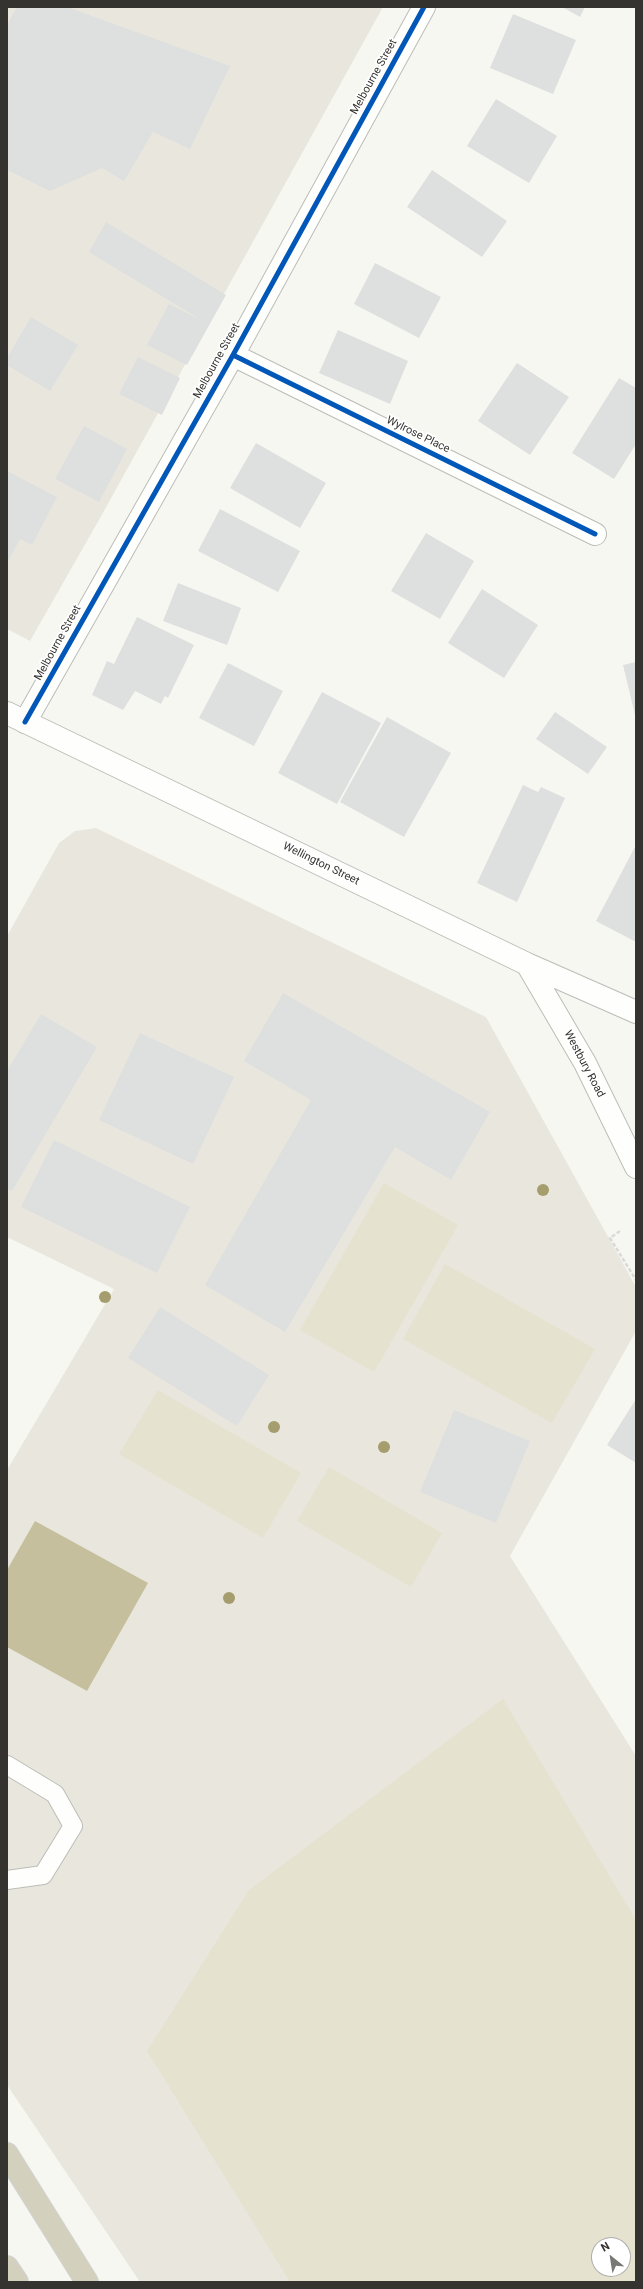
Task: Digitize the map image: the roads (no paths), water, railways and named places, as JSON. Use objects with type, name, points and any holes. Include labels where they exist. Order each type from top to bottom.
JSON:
[{"type":"highway","points":[[7,2154],[87,2282]]},
{"type":"highway","points":[[7,2267],[17,2282]]},
{"type":"street","name":"Melbourne Street","points":[[16,718],[233,354],[424,7]]},
{"type":"street","name":"Wylrose Place","points":[[233,354],[595,534]]},
{"type":"street","name":"Wellington Street","points":[[16,718],[527,964],[636,1012]]},
{"type":"street","name":"Westbury Road","points":[[527,964],[585,1063],[636,1167]]},
{"type":"lane","points":[[7,1765],[55,1794],[73,1826],[43,1875],[7,1880]]}]
